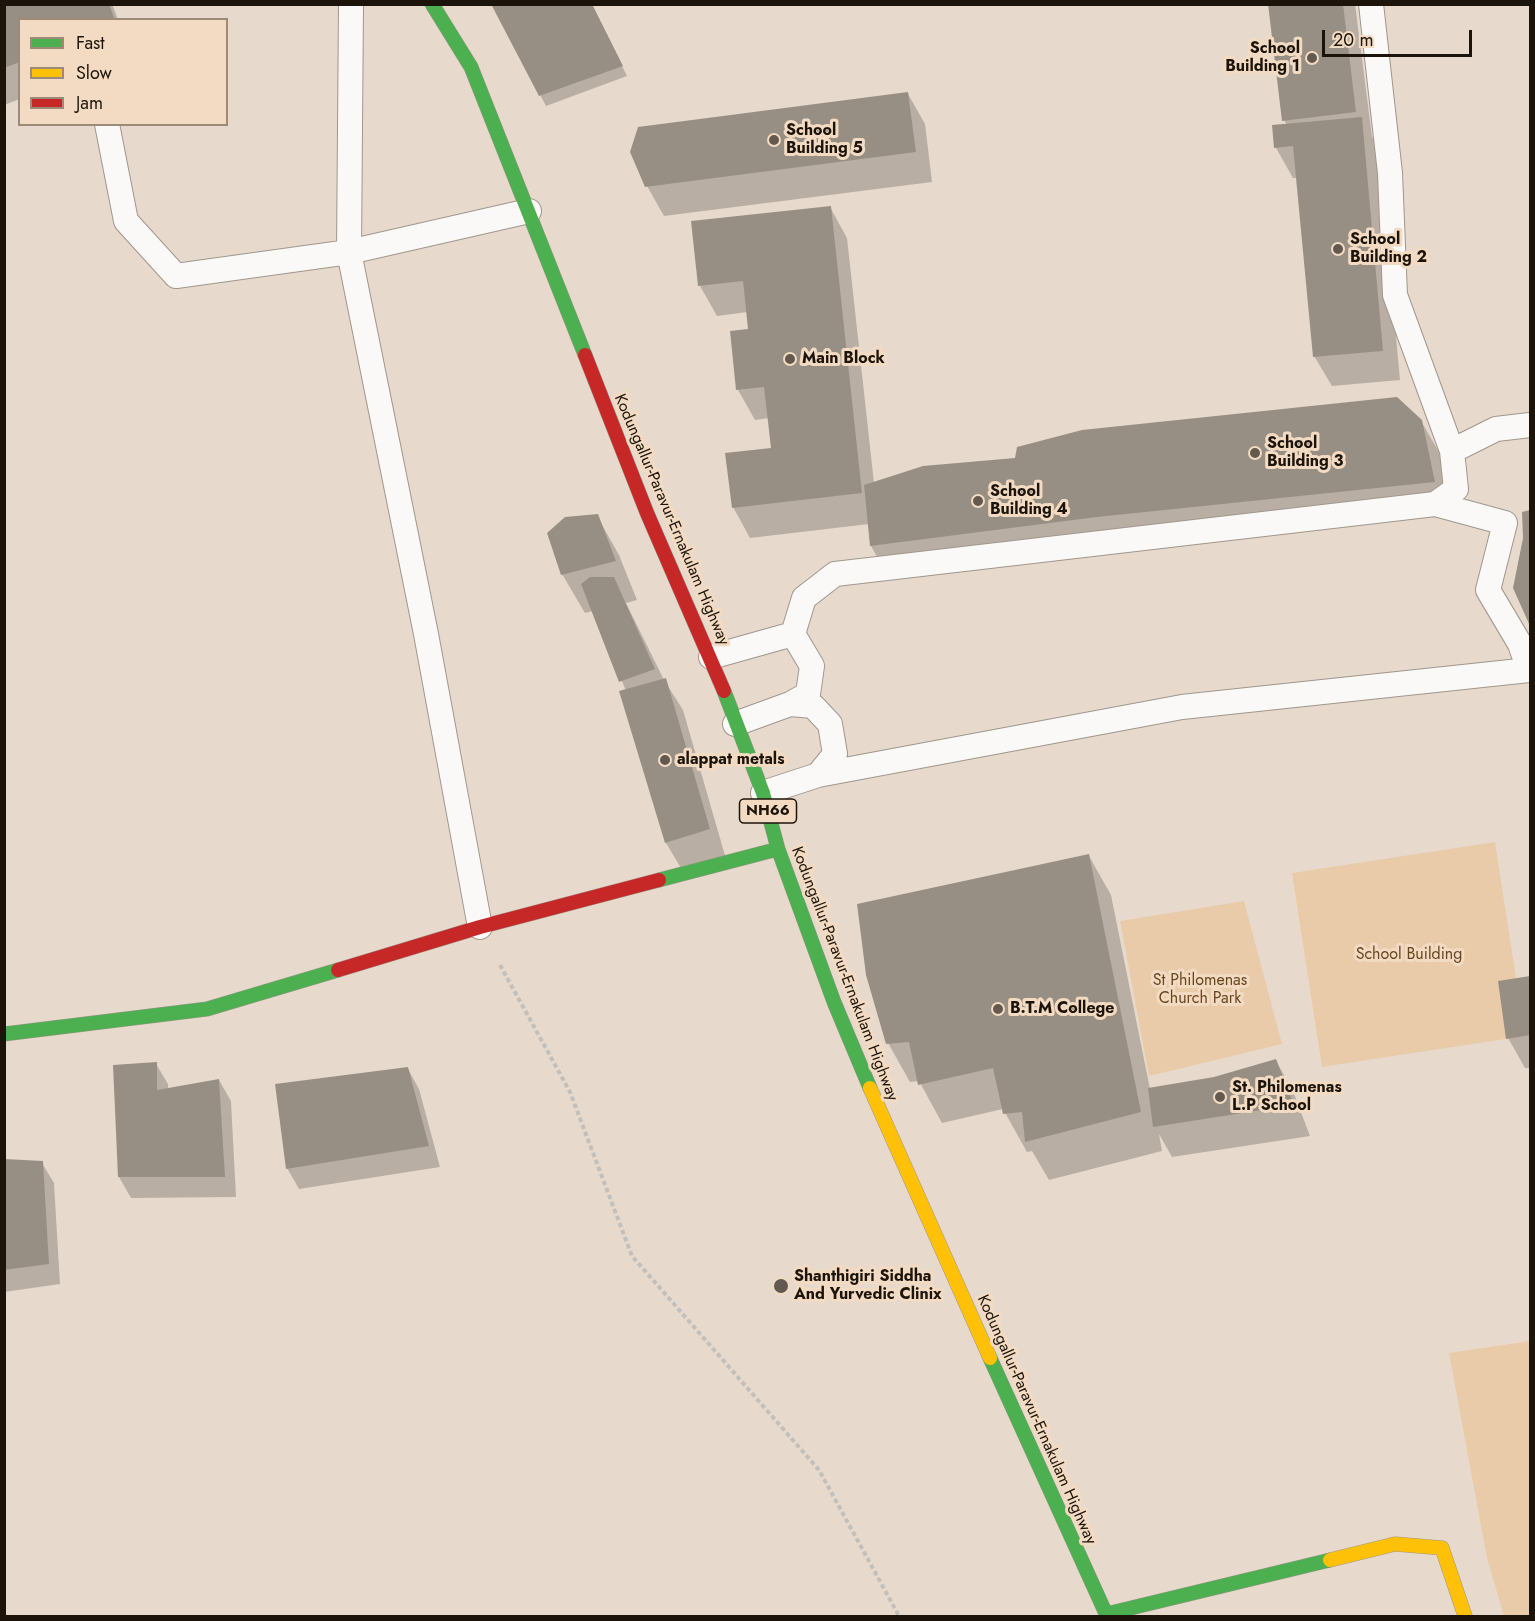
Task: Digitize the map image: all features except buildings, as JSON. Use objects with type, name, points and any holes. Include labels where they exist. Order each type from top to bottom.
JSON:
[{"type":"main road","name":"Kodungallur-Paravur-Ernakulam Highway","points":[[432,4],[471,67],[647,513],[711,657],[763,793],[778,849],[834,1002],[898,1155],[1107,1615]]},
{"type":"main road","points":[[4,1034],[207,1009],[480,927],[778,849]]},
{"type":"main road","points":[[1107,1615],[1395,1544],[1442,1548],[1465,1617]]},
{"type":"lane","points":[[351,4],[349,252],[426,634],[480,927]]},
{"type":"lane","points":[[1371,4],[1390,173],[1395,295],[1452,451],[1456,489],[1435,504]]},
{"type":"lane","points":[[107,126],[126,221],[176,276],[349,252],[529,211]]},
{"type":"lane","points":[[1452,451],[1496,429],[1530,425]]},
{"type":"lane","points":[[735,724],[790,704],[808,694],[812,666],[793,634],[804,598],[835,574],[1435,504],[1506,524],[1488,590],[1520,644],[1530,674],[1182,707],[818,775],[763,793]]},
{"type":"lane","points":[[711,657],[793,634]]},
{"type":"lane","points":[[790,704],[813,706],[830,724],[834,754],[818,775]]},
{"type":"path","points":[[480,927],[570,1092],[632,1256],[819,1470],[899,1617]]},
{"type":"green space","name":"School Building","points":[[1495,842],[1525,1036],[1322,1067],[1292,873]]},
{"type":"green space","name":"St Philomenas Church Park","points":[[1244,901],[1282,1044],[1149,1076],[1120,921]]},
{"type":"green space","points":[[1530,1341],[1530,1616],[1504,1616],[1487,1558],[1449,1353]]},
{"type":"traffic: fast","points":[[432,4],[471,67],[585,355]]},
{"type":"traffic: fast","points":[[724,691],[763,793],[778,849],[834,1002],[870,1088]]},
{"type":"traffic: fast","points":[[659,880],[778,849]]},
{"type":"traffic: fast","points":[[4,1034],[207,1009],[338,970]]},
{"type":"traffic: fast","points":[[990,1358],[1107,1616]]},
{"type":"traffic: fast","points":[[1106,1614],[1330,1560]]},
{"type":"traffic: slow","points":[[870,1088],[990,1358]]},
{"type":"traffic: slow","points":[[1330,1560],[1395,1544],[1442,1548],[1465,1616]]},
{"type":"traffic: jam","points":[[585,355],[647,513],[724,691]]},
{"type":"traffic: jam","points":[[338,970],[480,927],[659,880]]},
{"type":"place","name":"School Building 1","points":[[1312,58]]},
{"type":"place","name":"School Building 5","points":[[774,140]]},
{"type":"place","name":"School Building 2","points":[[1338,249]]},
{"type":"place","name":"Main Block","points":[[790,359]]},
{"type":"place","name":"School Building 3","points":[[1255,453]]},
{"type":"place","name":"School Building 4","points":[[978,501]]},
{"type":"place","name":"alappat metals","points":[[665,760]]},
{"type":"place","name":"B.T.M College","points":[[998,1009]]},
{"type":"place","name":"St. Philomenas L.P School","points":[[1220,1097]]},
{"type":"place","name":"Shanthigiri Siddha And Yurvedic Clinix","points":[[781,1286]]}]
